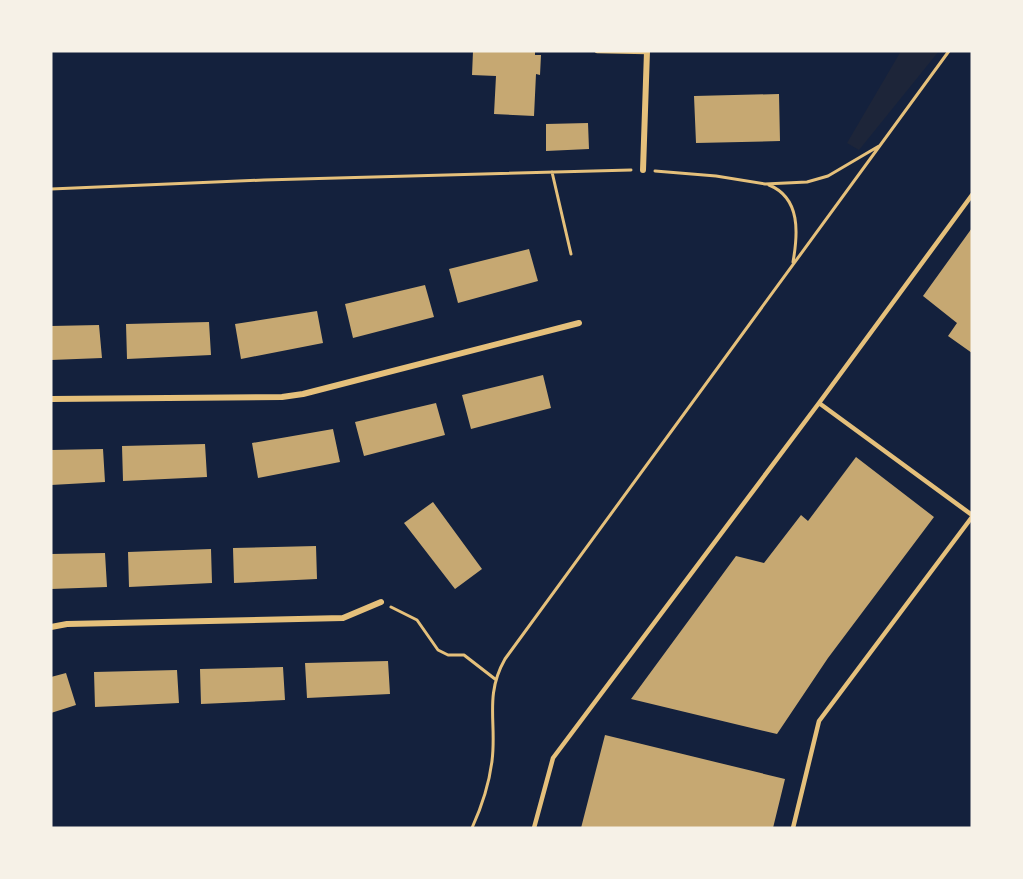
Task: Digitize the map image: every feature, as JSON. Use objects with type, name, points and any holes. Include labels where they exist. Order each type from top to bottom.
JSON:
[{"type":"street","points":[[643,170],[647,52]]},
{"type":"street","points":[[51,399],[282,398],[579,323]]},
{"type":"street","points":[[51,627],[67,624],[342,618],[381,602]]},
{"type":"lane","points":[[597,51],[647,52]]},
{"type":"lane","points":[[534,828],[553,758],[972,195]]},
{"type":"lane","points":[[793,828],[819,721],[972,516],[819,403]]},
{"type":"path","points":[[472,828],[485,798],[491,773],[492,698],[495,679],[508,654],[949,51]]},
{"type":"path","points":[[51,189],[643,170],[716,176],[761,183],[807,182],[828,176],[880,145]]},
{"type":"path","points":[[552,172],[572,254]]},
{"type":"path","points":[[761,183],[780,190],[792,204],[796,237],[792,265]]},
{"type":"path","points":[[381,602],[417,620],[438,650],[448,655],[464,655],[495,679]]},
{"type":"shaded area","points":[[901,51],[939,51],[859,150],[847,143]]},
{"type":"building","points":[[473,51],[535,51],[535,55],[541,55],[540,75],[536,74],[534,116],[494,114],[496,76],[472,75]]},
{"type":"building","points":[[779,94],[780,141],[696,143],[694,96]]},
{"type":"building","points":[[588,123],[589,149],[546,151],[546,124]]},
{"type":"building","points":[[972,228],[972,353],[948,336],[957,323],[923,296]]},
{"type":"building","points":[[529,249],[538,281],[458,303],[449,269]]},
{"type":"building","points":[[425,285],[434,317],[353,338],[345,304]]},
{"type":"building","points":[[317,311],[323,343],[241,359],[235,324]]},
{"type":"building","points":[[209,322],[211,355],[127,359],[126,324]]},
{"type":"building","points":[[99,325],[102,358],[51,360],[51,326]]},
{"type":"building","points":[[543,375],[551,408],[471,429],[462,395]]},
{"type":"building","points":[[436,403],[445,435],[364,456],[355,422]]},
{"type":"building","points":[[333,429],[340,462],[258,478],[252,443]]},
{"type":"building","points":[[205,444],[207,477],[123,481],[122,446]]},
{"type":"building","points":[[103,449],[105,482],[51,485],[51,450]]},
{"type":"building","points":[[856,457],[934,517],[828,658],[777,734],[631,699],[736,556],[764,563],[801,515],[808,521]]},
{"type":"building","points":[[433,502],[482,569],[455,589],[404,523]]},
{"type":"building","points":[[316,546],[317,579],[234,583],[233,548]]},
{"type":"building","points":[[211,549],[212,583],[129,587],[128,552]]},
{"type":"building","points":[[105,553],[107,587],[51,589],[51,554]]},
{"type":"building","points":[[388,661],[390,694],[307,698],[305,663]]},
{"type":"building","points":[[283,667],[285,700],[201,704],[200,669]]},
{"type":"building","points":[[177,670],[179,703],[95,707],[94,672]]},
{"type":"building","points":[[66,673],[76,705],[51,713],[51,677]]},
{"type":"building","points":[[605,735],[785,779],[773,828],[581,828]]}]
